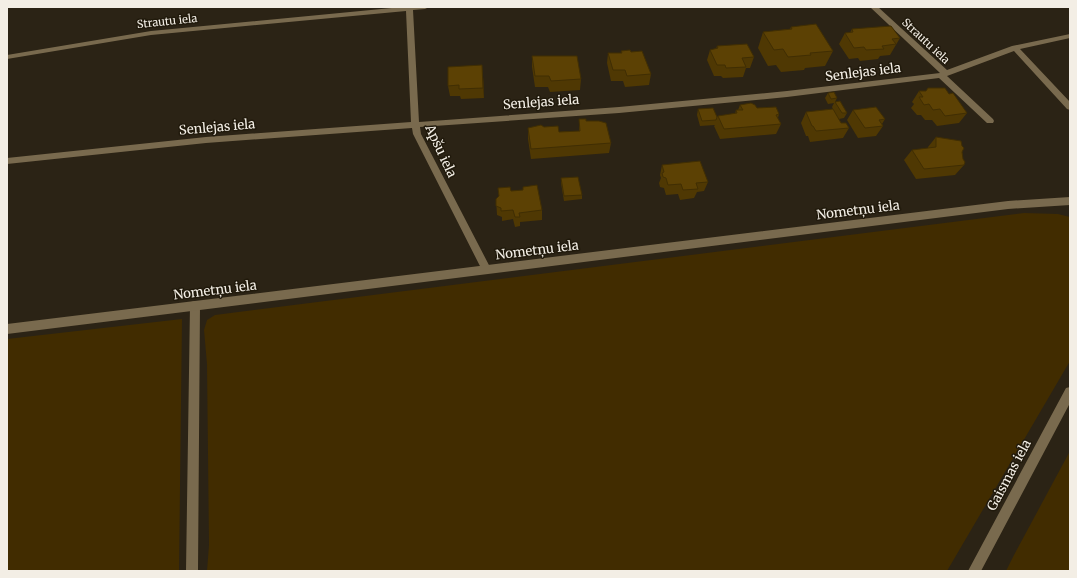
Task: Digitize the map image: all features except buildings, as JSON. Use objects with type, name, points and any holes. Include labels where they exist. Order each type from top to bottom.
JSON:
[{"type":"street","name":"Strautu iela","points":[[7,57],[151,33],[426,7]]},
{"type":"street","name":"Strautu iela","points":[[874,7],[990,121]]},
{"type":"street","name":"Apšu iela","points":[[409,9],[415,124],[417,134],[486,269]]},
{"type":"street","name":"Senlejas iela","points":[[7,161],[206,140],[619,110],[787,94],[944,75],[1015,48],[1070,36]]},
{"type":"street","points":[[1015,48],[1070,107]]},
{"type":"street","name":"Nometņu iela","points":[[7,329],[1008,205],[1070,201]]},
{"type":"street","points":[[1056,202],[1070,208]]},
{"type":"street","points":[[192,571],[195,305]]},
{"type":"street","name":"Gaismas iela","points":[[974,571],[1070,392]]},
{"type":"shaded area","points":[[1024,213],[1058,214],[1070,217],[1070,361],[947,571],[207,571],[209,545],[207,364],[204,330],[207,320],[215,315]]},
{"type":"shaded area","points":[[182,319],[179,571],[7,571],[7,339]]},
{"type":"shaded area","points":[[1070,451],[1070,571],[1006,571],[1014,555]]}]
